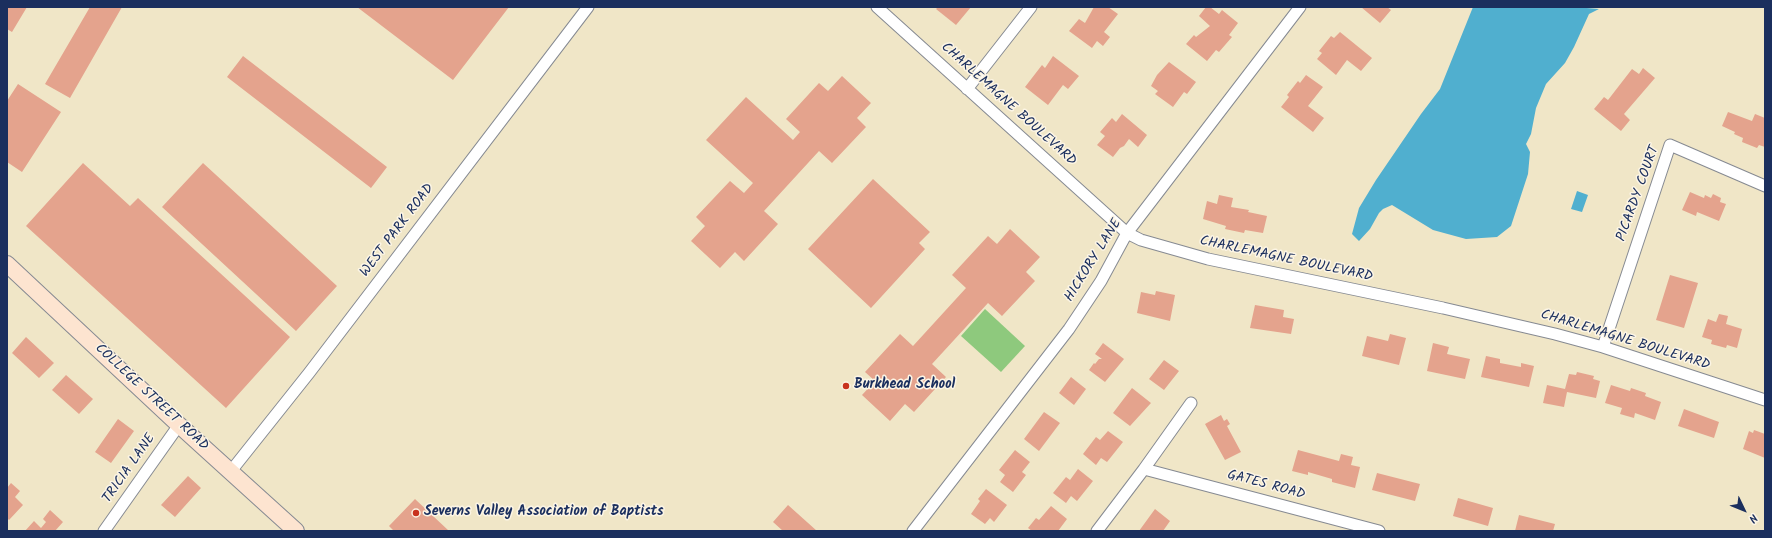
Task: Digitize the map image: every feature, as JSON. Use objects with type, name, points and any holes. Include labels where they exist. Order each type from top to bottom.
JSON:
[{"type":"street","name":"WEST PARK ROAD","points":[[231,471],[309,373],[588,7]]},
{"type":"street","name":"CHARLEMAGNE BOULEVARD","points":[[877,7],[1127,233],[1155,245],[1208,259],[1443,308],[1603,348],[1765,400]]},
{"type":"street","points":[[967,89],[1031,7]]},
{"type":"street","name":"HICKORY LANE","points":[[913,531],[1068,329],[1101,281],[1127,233],[1300,7]]},
{"type":"street","name":"PICARDY COURT","points":[[1603,348],[1670,145],[1765,186]]},
{"type":"street","name":"COLLEGE STREET ROAD","points":[[7,264],[179,425],[296,531]]},
{"type":"street","points":[[1096,531],[1144,469],[1191,403]]},
{"type":"street","name":"TRICIA LANE","points":[[104,531],[179,425]]},
{"type":"street","name":"GATES ROAD","points":[[1144,469],[1380,531]]},
{"type":"green space","points":[[985,309],[1025,346],[1001,372],[961,336]]},
{"type":"water","points":[[1473,7],[1574,7],[1599,9],[1589,14],[1565,63],[1546,84],[1536,108],[1531,134],[1526,144],[1530,152],[1528,174],[1511,226],[1497,237],[1466,239],[1433,230],[1392,205],[1383,209],[1379,213],[1370,229],[1359,241],[1352,234],[1359,208],[1376,180],[1440,89]]},
{"type":"water","points":[[1577,191],[1588,195],[1582,212],[1571,209]]},
{"type":"building","points":[[7,7],[27,7],[12,32],[7,29]]},
{"type":"building","points":[[90,7],[122,7],[70,98],[45,84]]},
{"type":"building","points":[[357,7],[509,7],[453,80]]},
{"type":"building","points":[[938,7],[971,7],[956,25],[936,9]]},
{"type":"building","points":[[1094,7],[1108,7],[1118,14],[1104,32],[1110,37],[1103,46],[1097,41],[1092,48],[1069,31],[1079,19],[1085,23]]},
{"type":"building","points":[[1206,7],[1210,7],[1219,14],[1222,10],[1238,23],[1229,35],[1232,37],[1219,52],[1216,50],[1207,61],[1186,44],[1194,35],[1196,37],[1210,26],[1199,16]]},
{"type":"building","points":[[1361,7],[1387,7],[1391,10],[1380,23]]},
{"type":"building","points":[[1340,32],[1372,58],[1361,71],[1347,60],[1336,75],[1317,59],[1322,53],[1319,51],[1331,36],[1334,38]]},
{"type":"building","points":[[243,56],[387,167],[371,188],[227,77]]},
{"type":"building","points":[[1053,56],[1079,76],[1068,89],[1063,85],[1048,105],[1025,87],[1042,65],[1045,68]]},
{"type":"building","points":[[1169,62],[1196,82],[1187,94],[1184,92],[1173,107],[1155,94],[1158,91],[1151,86],[1157,75]]},
{"type":"building","points":[[1643,68],[1655,78],[1624,114],[1630,120],[1621,131],[1594,109],[1604,97],[1608,100],[1632,69],[1639,74]]},
{"type":"building","points":[[1306,75],[1323,87],[1308,106],[1324,118],[1313,132],[1281,107],[1289,97],[1287,95],[1298,81],[1300,83]]},
{"type":"building","points":[[842,76],[871,103],[857,118],[866,127],[832,163],[819,151],[764,211],[778,224],[744,261],[735,252],[720,268],[691,241],[705,226],[696,217],[730,181],[744,193],[753,183],[706,140],[746,97],[793,140],[800,132],[786,119],[819,83],[828,91]]},
{"type":"building","points":[[18,84],[61,112],[22,172],[7,162],[7,101]]},
{"type":"building","points":[[1728,112],[1752,121],[1755,114],[1765,118],[1765,147],[1759,145],[1757,148],[1742,142],[1743,138],[1734,134],[1735,132],[1722,126]]},
{"type":"building","points":[[1122,114],[1147,135],[1138,147],[1129,139],[1113,157],[1097,145],[1105,136],[1100,132],[1112,118],[1116,122]]},
{"type":"building","points":[[83,163],[130,206],[138,198],[290,337],[226,408],[26,226]]},
{"type":"building","points":[[203,163],[337,286],[296,331],[162,207]]},
{"type":"building","points":[[873,179],[930,232],[919,243],[925,249],[871,308],[808,249]]},
{"type":"building","points":[[1690,192],[1704,198],[1705,195],[1711,198],[1713,194],[1721,198],[1720,202],[1726,204],[1719,221],[1697,212],[1696,216],[1682,210]]},
{"type":"building","points":[[1219,195],[1233,198],[1231,207],[1249,210],[1248,212],[1267,216],[1263,233],[1245,230],[1244,233],[1225,229],[1226,226],[1203,219],[1207,201],[1217,204]]},
{"type":"building","points":[[1010,229],[1040,257],[1026,272],[1035,281],[1002,316],[988,303],[932,364],[946,377],[914,412],[905,404],[890,421],[862,395],[875,381],[865,372],[900,334],[913,346],[966,288],[952,275],[988,236],[997,244]]},
{"type":"building","points":[[1670,275],[1698,283],[1684,328],[1656,320]]},
{"type":"building","points":[[1156,291],[1175,295],[1170,321],[1137,313],[1141,292],[1155,295]]},
{"type":"building","points":[[1255,305],[1284,310],[1283,317],[1294,319],[1291,334],[1250,328]]},
{"type":"building","points":[[1719,314],[1728,316],[1726,324],[1742,329],[1737,348],[1727,345],[1726,348],[1711,344],[1712,340],[1702,337],[1708,319],[1716,322]]},
{"type":"building","points":[[1390,334],[1406,338],[1399,365],[1362,356],[1367,336],[1388,341]]},
{"type":"building","points":[[26,337],[54,363],[39,378],[12,353]]},
{"type":"building","points":[[1103,343],[1124,359],[1105,382],[1089,370],[1094,363],[1095,364],[1099,359],[1102,359],[1095,354]]},
{"type":"building","points":[[1433,343],[1449,347],[1447,354],[1470,359],[1465,379],[1427,371]]},
{"type":"building","points":[[1486,356],[1500,359],[1500,363],[1521,367],[1521,363],[1534,366],[1529,387],[1481,377]]},
{"type":"building","points":[[1164,360],[1179,371],[1164,390],[1149,379]]},
{"type":"building","points":[[1577,372],[1594,376],[1593,379],[1600,381],[1596,398],[1567,392],[1564,407],[1543,403],[1547,385],[1565,389],[1569,374],[1576,375]]},
{"type":"building","points":[[66,375],[93,399],[79,414],[52,390]]},
{"type":"building","points":[[1071,377],[1086,389],[1074,405],[1059,393]]},
{"type":"building","points":[[1611,385],[1630,391],[1631,388],[1646,393],[1645,396],[1661,402],[1655,420],[1635,413],[1634,418],[1620,414],[1622,408],[1605,403]]},
{"type":"building","points":[[1132,388],[1151,403],[1130,426],[1113,413]]},
{"type":"building","points":[[1684,409],[1719,422],[1714,438],[1678,426]]},
{"type":"building","points":[[1044,412],[1060,423],[1039,451],[1024,439]]},
{"type":"building","points":[[1221,415],[1224,421],[1227,419],[1230,424],[1227,426],[1241,452],[1225,460],[1205,424]]},
{"type":"building","points":[[118,419],[134,431],[111,463],[95,452]]},
{"type":"building","points":[[1754,430],[1765,434],[1765,458],[1743,449],[1749,431],[1753,433]]},
{"type":"building","points":[[1108,431],[1123,442],[1107,462],[1101,458],[1096,465],[1083,454],[1096,437],[1100,440]]},
{"type":"building","points":[[1015,450],[1030,462],[1022,472],[1026,475],[1013,492],[1000,482],[1005,475],[999,470]]},
{"type":"building","points":[[1298,450],[1339,461],[1341,454],[1353,457],[1351,465],[1360,467],[1355,488],[1332,482],[1332,479],[1308,472],[1308,475],[1292,471]]},
{"type":"building","points":[[1078,469],[1093,481],[1077,501],[1071,496],[1066,503],[1053,493],[1066,477],[1070,480]]},
{"type":"building","points":[[1377,473],[1420,484],[1415,501],[1372,490]]},
{"type":"building","points":[[188,476],[201,488],[175,517],[161,505]]},
{"type":"building","points":[[11,483],[20,491],[15,497],[23,505],[9,520],[7,518],[7,488]]},
{"type":"building","points":[[986,489],[1007,505],[994,522],[990,518],[985,524],[971,514],[980,501],[978,499]]},
{"type":"building","points":[[1458,498],[1493,508],[1488,526],[1453,516]]},
{"type":"building","name":"Severns Valley Association of Baptists","points":[[415,499],[449,531],[394,531],[389,526]]},
{"type":"building","points":[[788,505],[817,531],[783,531],[773,522]]},
{"type":"building","points":[[1051,506],[1067,519],[1058,531],[1032,531],[1028,528],[1036,518],[1039,520]]},
{"type":"building","points":[[1155,509],[1170,521],[1163,531],[1139,531]]},
{"type":"building","points":[[50,510],[63,522],[55,531],[25,531],[34,521],[41,528],[46,522],[43,519]]},
{"type":"building","points":[[1519,515],[1555,524],[1553,531],[1515,531]]},
{"type":"place","name":"Burkhead School","points":[[846,386]]},
{"type":"place","name":"Severns Valley Association of Baptists","points":[[416,513]]}]
